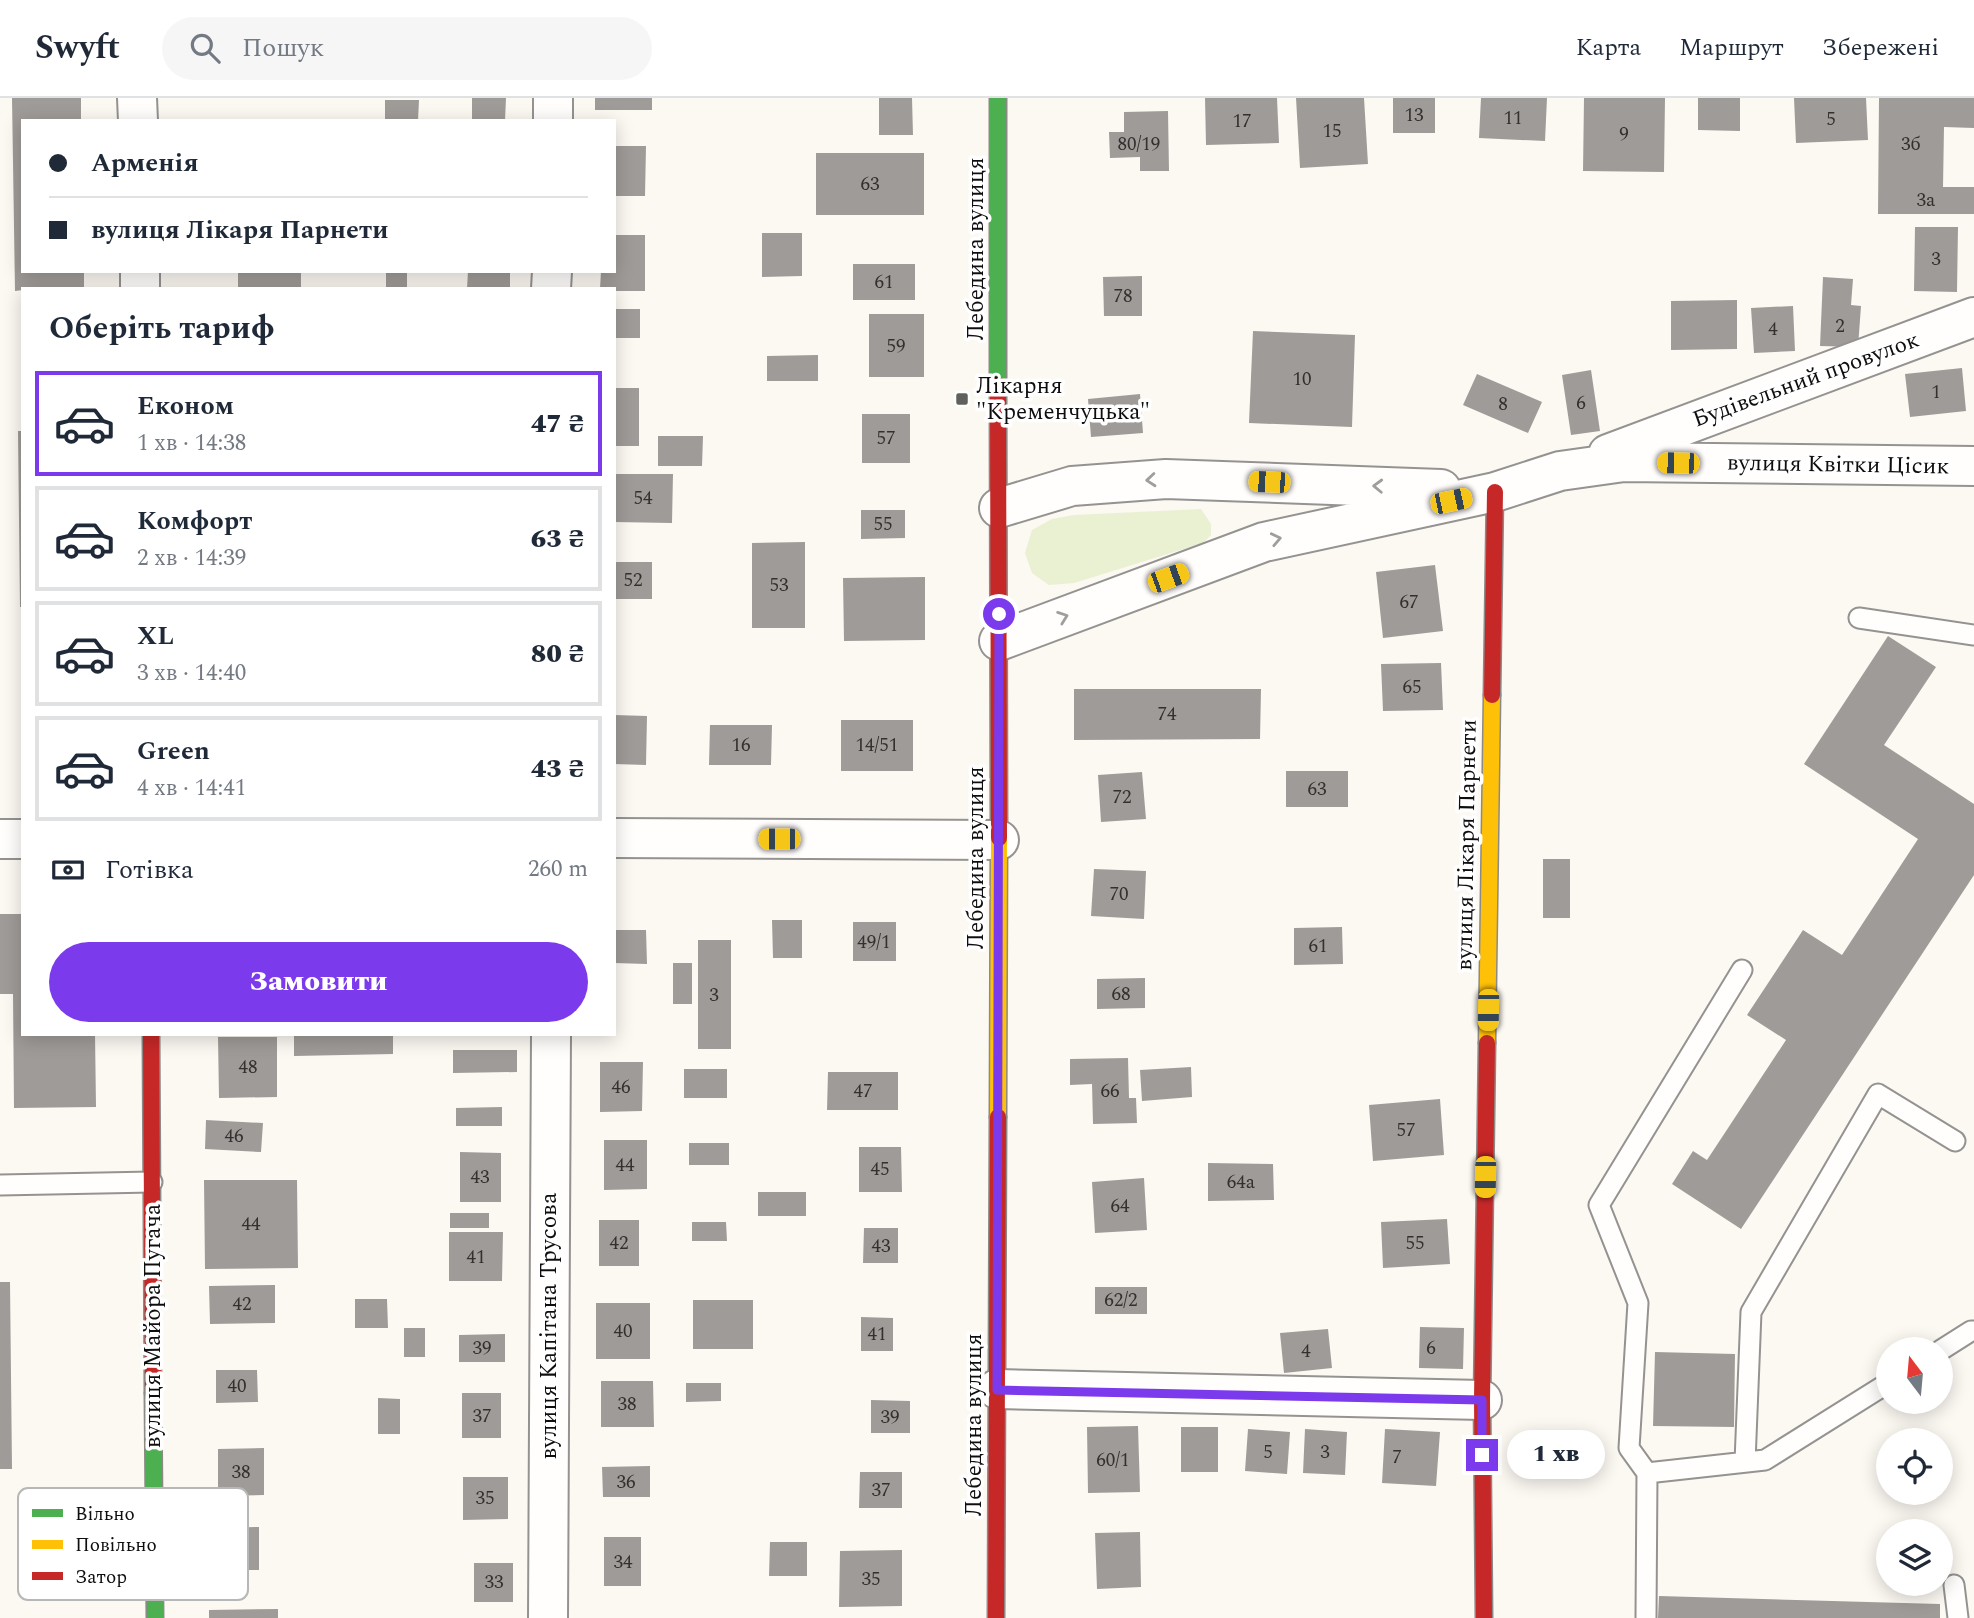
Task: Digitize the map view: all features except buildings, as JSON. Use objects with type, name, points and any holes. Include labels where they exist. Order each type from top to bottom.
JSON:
[{"type":"street","points":[[137,98],[138,119]]},
{"type":"street","points":[[553,98],[553,119]]},
{"type":"street","name":"Лебедина вулиця","points":[[996,1618],[998,98]]},
{"type":"street","name":"Будівельний провулок","points":[[1560,471],[1974,317]]},
{"type":"street","name":"вулиця Квітки Цісик","points":[[999,641],[1264,542],[1495,492],[1560,471],[1624,462],[1974,466]]},
{"type":"street","name":"вулиця Квітки Цісик","points":[[999,508],[1072,486],[1166,479],[1495,492]]},
{"type":"street","name":"вулиця Лікаря Парнети","points":[[1484,1618],[1482,1400],[1495,492]]},
{"type":"street","points":[[616,838],[999,840]]},
{"type":"street","points":[[0,839],[21,839]]},
{"type":"street","name":"вулиця Майора Пугача","points":[[151,1036],[154,1488]]},
{"type":"street","name":"вулиця Капітана Трусова","points":[[548,1618],[551,1036]]},
{"type":"street","points":[[997,1390],[1482,1400]]},
{"type":"street","name":"вулиця Майора Пугача","points":[[155,1600],[155,1618]]},
{"type":"lane","points":[[1859,618],[1974,635]]},
{"type":"lane","points":[[1646,1618],[1647,1473],[1629,1448],[1638,1303],[1599,1205],[1742,970]]},
{"type":"lane","points":[[1745,1462],[1751,1312],[1878,1094],[1955,1141]]},
{"type":"lane","points":[[0,1185],[152,1182]]},
{"type":"lane","points":[[1953,1342],[1973,1330]]},
{"type":"lane","points":[[1647,1473],[1765,1460],[1876,1391]]},
{"type":"lane","points":[[1954,1585],[1958,1618]]},
{"type":"green space","points":[[1201,509],[1211,524],[1211,535],[1203,543],[1074,583],[1049,585],[1032,573],[1025,553],[1032,530],[1052,519],[1074,515]]},
{"type":"traffic: fast","points":[[998,98],[998,385]]},
{"type":"traffic: fast","points":[[153,1393],[154,1488]]},
{"type":"traffic: fast","points":[[155,1600],[155,1618]]},
{"type":"traffic: slow","points":[[1487,1043],[1492,695]]},
{"type":"traffic: slow","points":[[998,1117],[999,838]]},
{"type":"traffic: jam","points":[[998,385],[999,838]]},
{"type":"traffic: jam","points":[[1492,695],[1495,492]]},
{"type":"traffic: jam","points":[[151,1036],[153,1393]]},
{"type":"traffic: jam","points":[[1484,1618],[1482,1400],[1487,1043]]},
{"type":"traffic: jam","points":[[996,1618],[998,1117]]},
{"type":"place","name":"Лікарня \"Кременчуцька\"","points":[[962,399]]},
{"type":"route","points":[[999,614],[997,1390],[1482,1400],[1482,1455]]}]
